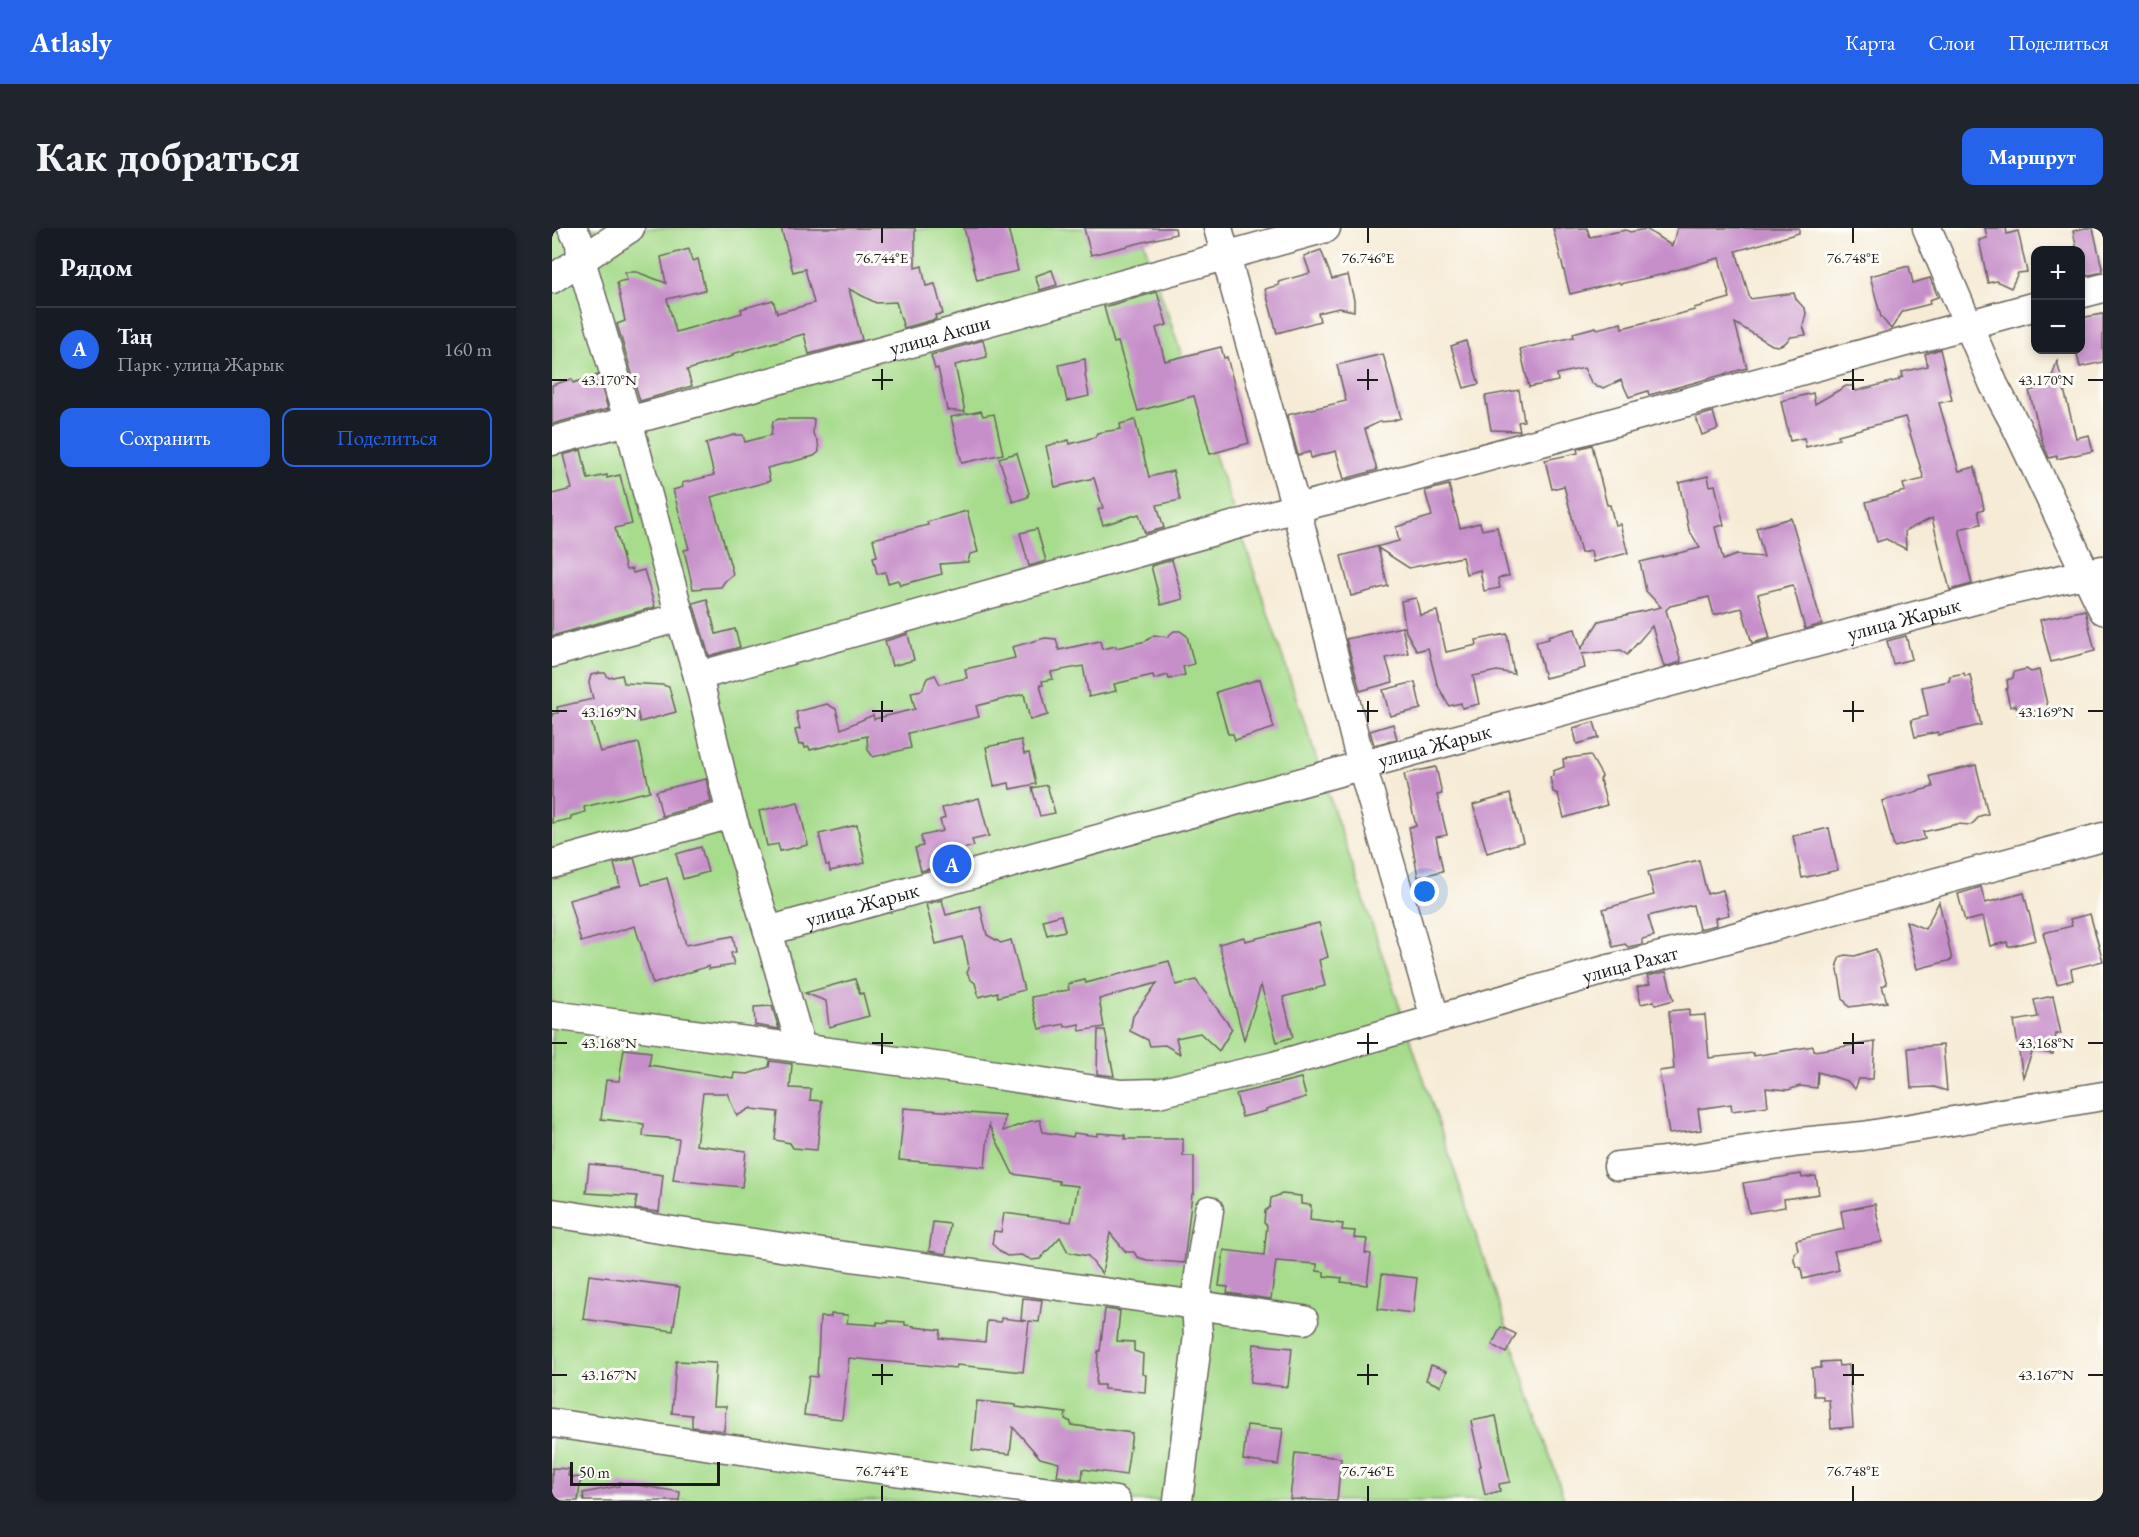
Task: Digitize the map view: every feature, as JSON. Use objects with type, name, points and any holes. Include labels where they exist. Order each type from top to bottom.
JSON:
[{"type":"street","points":[[572,228],[580,243],[581,260],[628,420],[680,617],[698,676],[731,814],[801,1047]]},
{"type":"street","points":[[552,279],[630,228]]},
{"type":"street","points":[[1218,228],[1296,508],[1362,766],[1435,1018]]},
{"type":"street","name":"улица Акши","points":[[552,441],[1326,228]]},
{"type":"street","points":[[1927,228],[1994,385],[2094,572],[2103,610]]},
{"type":"street","points":[[2085,293],[2103,288]]},
{"type":"street","points":[[698,676],[1296,508],[2031,307]]},
{"type":"street","name":"улица Жарык","points":[[768,931],[1362,766],[2008,591],[2094,572]]},
{"type":"street","points":[[552,653],[680,617]]},
{"type":"street","points":[[552,864],[731,814]]},
{"type":"street","name":"улица Рахат","points":[[552,1015],[801,1047],[1121,1094],[1158,1093],[1274,1066],[1609,969],[2103,837]]},
{"type":"street","points":[[1618,1166],[1863,1136],[2103,1096]]},
{"type":"street","points":[[1178,1501],[1198,1335],[1196,1305],[1209,1210]]},
{"type":"street","points":[[552,1213],[1304,1320]]},
{"type":"street","points":[[552,1423],[718,1448],[1116,1501]]},
{"type":"green space","points":[[552,228],[1139,228],[1565,1501],[552,1501]]},
{"type":"building","points":[[781,228],[915,228],[915,268],[922,266],[926,286],[935,284],[943,314],[935,315],[936,319],[904,328],[896,302],[876,303],[849,289],[862,340],[809,354],[804,334],[732,354],[733,356],[687,370],[692,386],[640,401],[617,324],[625,321],[617,282],[627,280],[625,272],[637,272],[666,283],[661,257],[689,249],[692,261],[698,259],[705,290],[667,299],[676,332],[742,313],[741,309],[773,300],[777,313],[814,303],[805,269],[793,272]]},
{"type":"building","points":[[964,228],[1008,228],[1018,271],[977,280]]},
{"type":"building","points":[[1084,228],[1175,228],[1176,234],[1091,255]]},
{"type":"building","points":[[1553,228],[1587,228],[1590,237],[1626,230],[1630,232],[1646,229],[1672,246],[1677,228],[1799,228],[1799,233],[1736,251],[1750,299],[1794,293],[1805,309],[1803,326],[1806,335],[1791,337],[1778,346],[1772,345],[1735,323],[1747,368],[1649,395],[1648,391],[1629,397],[1621,380],[1603,388],[1597,387],[1591,382],[1584,368],[1557,374],[1558,381],[1529,387],[1520,349],[1574,337],[1573,333],[1596,327],[1597,329],[1621,323],[1622,328],[1695,310],[1694,308],[1730,298],[1719,258],[1669,273],[1570,294]]},
{"type":"building","points":[[1985,228],[2006,228],[2007,234],[2018,231],[2027,272],[2018,273],[2011,288],[1996,281],[1988,283],[1979,240],[1987,238]]},
{"type":"building","points":[[2093,228],[2103,272],[2085,276],[2085,246],[2076,246],[2073,231]]},
{"type":"building","points":[[1321,250],[1332,279],[1348,275],[1354,300],[1354,311],[1339,308],[1318,313],[1320,321],[1277,333],[1265,289],[1279,285],[1278,282],[1310,273],[1304,256]]},
{"type":"building","points":[[1909,266],[1913,283],[1930,278],[1938,297],[1929,300],[1930,304],[1903,311],[1891,329],[1881,317],[1870,276]]},
{"type":"building","points":[[1052,270],[1057,285],[1040,290],[1035,276]]},
{"type":"building","points":[[1157,292],[1167,325],[1156,328],[1165,361],[1221,347],[1224,358],[1227,357],[1249,443],[1210,454],[1194,396],[1138,411],[1118,342],[1114,343],[1104,307]]},
{"type":"building","points":[[2103,314],[2103,362],[2080,367],[2077,354],[2085,354],[2085,317]]},
{"type":"building","points":[[983,340],[987,357],[955,365],[965,412],[947,410],[938,368],[935,369],[931,355]]},
{"type":"building","points":[[1466,341],[1479,384],[1464,388],[1451,346]]},
{"type":"building","points":[[1940,349],[1952,400],[1939,403],[1959,471],[1975,467],[1984,509],[1978,511],[1981,524],[1959,529],[1972,584],[1950,590],[1932,518],[1905,531],[1906,549],[1886,539],[1877,542],[1866,502],[1905,491],[1903,484],[1924,479],[1905,417],[1838,435],[1839,439],[1806,447],[1804,438],[1790,441],[1781,401],[1813,393],[1815,404],[1846,386],[1853,386],[1856,391],[1899,380],[1903,377],[1902,372],[1928,366],[1925,354]]},
{"type":"building","points":[[1383,354],[1401,418],[1379,422],[1365,429],[1377,470],[1344,479],[1336,451],[1311,458],[1310,452],[1298,455],[1287,415],[1346,401],[1337,365]]},
{"type":"building","points":[[1085,359],[1089,396],[1067,401],[1059,365]]},
{"type":"building","points":[[2057,361],[2076,438],[2089,435],[2093,451],[2057,459],[2057,456],[2049,458],[2043,444],[2029,391],[2049,386]]},
{"type":"building","points":[[598,375],[608,409],[552,424],[552,385],[572,379],[573,383]]},
{"type":"building","points":[[1519,390],[1524,421],[1518,422],[1520,431],[1491,430],[1485,396]]},
{"type":"building","points":[[981,411],[983,416],[994,414],[1003,454],[962,463],[951,417]]},
{"type":"building","points":[[1713,412],[1718,429],[1702,435],[1696,417]]},
{"type":"building","points":[[814,419],[813,434],[818,442],[819,452],[814,456],[767,468],[770,481],[711,497],[733,574],[721,587],[693,589],[684,550],[689,549],[673,490],[683,487],[682,483],[714,475],[706,443],[734,435],[743,435],[745,442],[771,435],[773,421]]},
{"type":"building","points":[[1135,420],[1149,477],[1173,471],[1180,500],[1157,505],[1164,528],[1145,533],[1139,514],[1103,525],[1098,510],[1103,508],[1094,478],[1055,487],[1046,446],[1069,440],[1070,444],[1095,437],[1097,433],[1121,429],[1120,424]]},
{"type":"building","points":[[1592,445],[1607,505],[1610,505],[1615,525],[1620,524],[1628,553],[1593,562],[1591,551],[1581,553],[1564,486],[1552,489],[1545,460],[1578,453],[1577,449]]},
{"type":"building","points":[[581,450],[588,479],[620,475],[632,524],[615,528],[626,570],[632,569],[633,573],[644,570],[655,607],[552,636],[552,494],[572,489],[563,455]]},
{"type":"building","points":[[1017,453],[1029,493],[1028,497],[1013,502],[999,458]]},
{"type":"building","points":[[1708,476],[1710,486],[1715,485],[1724,525],[1715,527],[1723,560],[1736,555],[1764,557],[1756,528],[1791,518],[1822,624],[1805,629],[1793,585],[1758,594],[1770,638],[1752,643],[1742,608],[1714,615],[1709,597],[1670,606],[1666,610],[1681,662],[1664,667],[1652,626],[1627,655],[1621,650],[1582,654],[1585,668],[1545,678],[1536,642],[1549,639],[1548,636],[1575,629],[1581,649],[1599,621],[1661,607],[1646,591],[1640,562],[1700,548],[1689,530],[1679,483]]},
{"type":"building","points":[[1449,485],[1460,528],[1480,523],[1482,530],[1497,527],[1509,576],[1498,578],[1500,588],[1484,591],[1480,570],[1466,574],[1462,557],[1409,568],[1378,548],[1388,586],[1351,596],[1341,556],[1399,541],[1396,527],[1432,516],[1425,491]]},
{"type":"building","points":[[967,511],[978,552],[970,554],[968,562],[940,564],[942,574],[900,585],[898,580],[888,583],[885,572],[877,574],[873,557],[877,556],[873,539],[928,525],[927,522]]},
{"type":"building","points":[[1037,529],[1046,561],[1029,566],[1020,533]]},
{"type":"building","points":[[1172,560],[1183,599],[1161,605],[1151,566]]},
{"type":"building","points":[[1416,598],[1420,615],[1437,611],[1446,652],[1477,645],[1476,640],[1507,634],[1514,674],[1497,671],[1473,676],[1479,704],[1462,708],[1461,703],[1449,706],[1437,684],[1428,648],[1417,651],[1406,632],[1401,601]]},
{"type":"building","points":[[707,599],[716,634],[735,629],[740,647],[709,656],[693,603]]},
{"type":"building","points":[[2085,610],[2095,651],[2051,662],[2040,620]]},
{"type":"building","points":[[1402,627],[1408,653],[1386,658],[1393,682],[1360,691],[1346,639]]},
{"type":"building","points":[[1174,631],[1180,631],[1187,636],[1194,664],[1183,667],[1185,675],[1169,679],[1168,675],[1154,679],[1153,675],[1114,684],[1116,691],[1089,697],[1083,666],[1051,672],[1053,679],[1042,681],[1043,685],[1040,685],[1048,715],[1030,720],[1024,694],[976,706],[979,717],[908,733],[911,748],[873,757],[868,750],[867,736],[810,750],[809,747],[805,748],[804,744],[799,745],[795,730],[800,729],[796,712],[827,704],[836,709],[841,729],[873,715],[874,719],[915,709],[911,692],[922,690],[927,678],[935,675],[940,684],[967,678],[965,669],[1015,658],[1012,647],[1045,638],[1056,639],[1059,650],[1100,641],[1102,649],[1116,646],[1116,648],[1146,641],[1154,635],[1167,637]]},
{"type":"building","points":[[908,634],[914,660],[892,666],[885,641]]},
{"type":"building","points":[[1906,636],[1912,659],[1893,664],[1887,641]]},
{"type":"building","points":[[2026,669],[2031,672],[2039,670],[2048,708],[2018,714],[2016,705],[2010,707],[2006,689],[2008,688],[2007,680],[2013,678],[2014,672]]},
{"type":"building","points":[[605,673],[609,678],[622,675],[624,683],[669,687],[676,712],[640,722],[636,707],[590,718],[600,752],[639,743],[650,791],[584,807],[585,812],[571,816],[571,819],[552,823],[552,714],[558,713],[557,707],[593,699],[589,683],[591,675]]},
{"type":"building","points":[[1964,673],[1965,676],[1970,675],[1981,725],[1938,735],[1938,732],[1915,737],[1911,720],[1928,716],[1922,687],[1949,681],[1950,676]]},
{"type":"building","points":[[1260,679],[1274,728],[1235,740],[1233,734],[1228,734],[1216,692]]},
{"type":"building","points":[[1415,682],[1421,709],[1390,716],[1383,690]]},
{"type":"building","points":[[1594,722],[1599,738],[1577,744],[1573,728]]},
{"type":"building","points":[[1393,724],[1397,739],[1374,745],[1370,731]]},
{"type":"building","points":[[1021,740],[1024,754],[1029,753],[1036,784],[1010,789],[1009,783],[994,786],[986,747]]},
{"type":"building","points":[[1590,755],[1602,776],[1600,780],[1607,805],[1564,818],[1558,794],[1553,792],[1550,777],[1553,776],[1553,771],[1564,767],[1563,759]]},
{"type":"building","points":[[1976,765],[1988,814],[1980,816],[1971,825],[1957,824],[1923,832],[1925,839],[1894,847],[1882,801],[1933,787],[1930,776]]},
{"type":"building","points":[[1436,767],[1442,794],[1437,795],[1447,835],[1436,837],[1443,871],[1418,877],[1409,827],[1416,826],[1404,774]]},
{"type":"building","points":[[706,779],[711,802],[662,816],[656,791]]},
{"type":"building","points":[[1047,785],[1055,813],[1040,816],[1032,788]]},
{"type":"building","points":[[1510,794],[1523,842],[1487,853],[1473,805]]},
{"type":"building","points":[[979,798],[989,836],[972,840],[974,846],[942,854],[945,865],[921,871],[915,848],[923,846],[921,836],[943,831],[940,820],[945,818],[942,808]]},
{"type":"building","points":[[798,802],[808,845],[780,851],[778,844],[767,846],[759,811]]},
{"type":"building","points":[[857,825],[865,863],[830,871],[829,865],[826,865],[819,834]]},
{"type":"building","points":[[1829,828],[1838,870],[1802,878],[1793,836]]},
{"type":"building","points":[[701,847],[708,872],[683,879],[676,854]]},
{"type":"building","points":[[634,858],[642,885],[667,878],[686,945],[733,936],[736,952],[731,953],[734,965],[709,969],[709,966],[653,984],[635,926],[581,942],[569,900],[620,886],[614,864]]},
{"type":"building","points":[[1699,860],[1707,894],[1723,890],[1729,915],[1715,918],[1716,925],[1699,929],[1693,905],[1648,916],[1654,936],[1642,939],[1642,944],[1613,947],[1603,909],[1654,895],[1648,872]]},
{"type":"building","points":[[1981,887],[1985,903],[2024,893],[2036,940],[2008,947],[2007,942],[1990,946],[1983,917],[1965,921],[1958,894]]},
{"type":"building","points":[[942,900],[946,915],[980,906],[987,935],[1001,943],[1011,940],[1024,990],[998,997],[997,992],[979,997],[975,983],[967,973],[969,968],[963,937],[936,944],[926,904]]},
{"type":"building","points":[[1939,902],[1952,960],[1917,969],[1906,921],[1925,929]]},
{"type":"building","points":[[2090,914],[2103,961],[2071,969],[2073,980],[2057,984],[2043,933],[2072,926],[2070,919]]},
{"type":"building","points":[[1061,915],[1065,931],[1047,935],[1043,920]]},
{"type":"building","points":[[1319,923],[1328,957],[1319,960],[1325,986],[1283,997],[1293,1037],[1277,1042],[1261,985],[1244,1040],[1219,944],[1244,937],[1245,941]]},
{"type":"building","points":[[1876,949],[1887,984],[1882,986],[1887,1002],[1849,1007],[1843,999],[1837,964],[1840,957],[1855,956]]},
{"type":"building","points":[[1169,961],[1176,985],[1196,980],[1232,1029],[1219,1051],[1200,1033],[1176,1038],[1180,1054],[1165,1045],[1150,1046],[1148,1040],[1130,1031],[1133,1016],[1157,983],[1099,999],[1104,1027],[1080,1031],[1079,1024],[1065,1027],[1064,1024],[1039,1029],[1031,997],[1069,990],[1068,984],[1085,980],[1086,983]]},
{"type":"building","points":[[1666,972],[1674,1000],[1655,1005],[1654,1001],[1641,1004],[1637,987],[1650,984],[1647,976]]},
{"type":"building","points":[[855,979],[860,994],[863,993],[869,1016],[829,1027],[826,1001],[805,993]]},
{"type":"building","points":[[2053,996],[2061,1034],[2056,1034],[2053,1054],[2033,1050],[2023,1077],[2014,1021],[2038,1017],[2034,1000]]},
{"type":"building","points":[[772,1006],[779,1029],[755,1025],[754,1007]]},
{"type":"building","points":[[1689,1009],[1689,1016],[1705,1015],[1709,1058],[1753,1053],[1754,1056],[1813,1046],[1814,1051],[1875,1042],[1873,1079],[1859,1079],[1855,1089],[1847,1081],[1818,1072],[1817,1088],[1800,1086],[1788,1090],[1766,1088],[1768,1106],[1732,1111],[1731,1104],[1698,1109],[1701,1130],[1669,1134],[1659,1071],[1674,1069],[1669,1011]]},
{"type":"building","points":[[1098,1030],[1105,1030],[1114,1076],[1097,1074]]},
{"type":"building","points":[[1943,1045],[1947,1091],[1934,1087],[1911,1088],[1908,1048]]},
{"type":"building","points":[[624,1049],[651,1052],[649,1065],[733,1078],[734,1073],[748,1074],[769,1067],[770,1061],[792,1064],[790,1088],[811,1089],[810,1100],[822,1101],[817,1150],[793,1148],[790,1143],[775,1140],[778,1112],[751,1108],[737,1116],[727,1093],[703,1093],[696,1145],[746,1151],[742,1187],[673,1180],[679,1139],[643,1136],[644,1124],[601,1119],[606,1080],[619,1081]]},
{"type":"building","points":[[1301,1078],[1306,1097],[1242,1117],[1236,1094]]},
{"type":"building","points":[[904,1108],[1005,1116],[1003,1131],[1040,1120],[1043,1132],[1073,1137],[1074,1133],[1097,1136],[1097,1133],[1125,1135],[1125,1139],[1183,1139],[1183,1156],[1194,1156],[1194,1194],[1192,1194],[1184,1263],[1137,1257],[1134,1252],[1126,1252],[1110,1233],[1102,1274],[1088,1256],[1068,1252],[1060,1237],[1040,1259],[1032,1260],[1021,1255],[1007,1256],[992,1244],[994,1231],[1001,1232],[1004,1213],[1071,1222],[1078,1186],[1013,1174],[989,1125],[985,1167],[899,1160]]},
{"type":"building","points":[[589,1164],[663,1175],[659,1212],[635,1209],[637,1196],[586,1193]]},
{"type":"building","points":[[1801,1174],[1802,1178],[1816,1176],[1819,1194],[1784,1199],[1785,1207],[1749,1213],[1743,1183]]},
{"type":"building","points":[[1282,1194],[1301,1196],[1301,1204],[1311,1205],[1310,1220],[1343,1224],[1342,1230],[1355,1231],[1354,1238],[1367,1239],[1365,1253],[1371,1254],[1367,1285],[1341,1282],[1342,1278],[1324,1276],[1324,1272],[1317,1271],[1317,1264],[1276,1261],[1271,1299],[1227,1293],[1228,1287],[1219,1286],[1224,1250],[1264,1255],[1267,1225],[1264,1223],[1265,1211],[1270,1207],[1271,1198]]},
{"type":"building","points":[[1875,1204],[1882,1242],[1834,1251],[1839,1270],[1803,1279],[1801,1268],[1796,1266],[1794,1260],[1794,1253],[1798,1250],[1796,1240],[1844,1229],[1841,1211]]},
{"type":"building","points":[[933,1222],[950,1224],[946,1254],[929,1251]]},
{"type":"building","points":[[1382,1274],[1417,1278],[1413,1313],[1378,1309]]},
{"type":"building","points":[[589,1275],[680,1287],[673,1331],[583,1319]]},
{"type":"building","points":[[1023,1298],[1042,1300],[1039,1322],[1029,1321],[1023,1372],[849,1358],[842,1419],[804,1415],[809,1376],[817,1377],[820,1317],[831,1317],[831,1314],[848,1315],[847,1323],[877,1325],[877,1322],[905,1322],[905,1325],[914,1327],[941,1330],[940,1338],[985,1342],[987,1321],[1001,1322],[1001,1318],[1027,1321],[1021,1320]]},
{"type":"building","points":[[1105,1309],[1120,1311],[1117,1341],[1134,1342],[1134,1351],[1143,1354],[1142,1374],[1146,1375],[1145,1392],[1104,1389],[1104,1385],[1096,1385],[1098,1351],[1100,1351]]},
{"type":"building","points":[[1501,1327],[1516,1334],[1506,1353],[1492,1345]]},
{"type":"building","points":[[1254,1344],[1292,1348],[1288,1387],[1250,1383]]},
{"type":"building","points":[[676,1361],[716,1363],[713,1406],[726,1406],[724,1431],[692,1427],[692,1415],[672,1413]]},
{"type":"building","points":[[1838,1361],[1839,1366],[1849,1365],[1853,1427],[1831,1429],[1829,1400],[1823,1400],[1823,1396],[1814,1396],[1812,1368],[1821,1368],[1821,1362]]},
{"type":"building","points":[[1431,1365],[1447,1371],[1441,1386],[1426,1380]]},
{"type":"building","points":[[977,1401],[1066,1413],[1065,1419],[1071,1422],[1071,1425],[1132,1433],[1126,1475],[1083,1469],[1082,1480],[1057,1476],[1059,1463],[1040,1458],[1013,1427],[1010,1454],[972,1450]]},
{"type":"building","points":[[1496,1416],[1510,1482],[1499,1484],[1500,1491],[1485,1495],[1471,1421]]},
{"type":"building","points":[[1247,1425],[1283,1429],[1278,1465],[1243,1460]]},
{"type":"building","points":[[1295,1453],[1341,1458],[1337,1501],[1290,1499]]},
{"type":"building","points":[[552,1468],[569,1469],[568,1476],[581,1478],[578,1501],[552,1501]]},
{"type":"building","points":[[619,1482],[680,1492],[679,1501],[584,1501],[583,1493],[619,1486]]},
{"type":"place","name":"Таң","points":[[952,864]]}]
